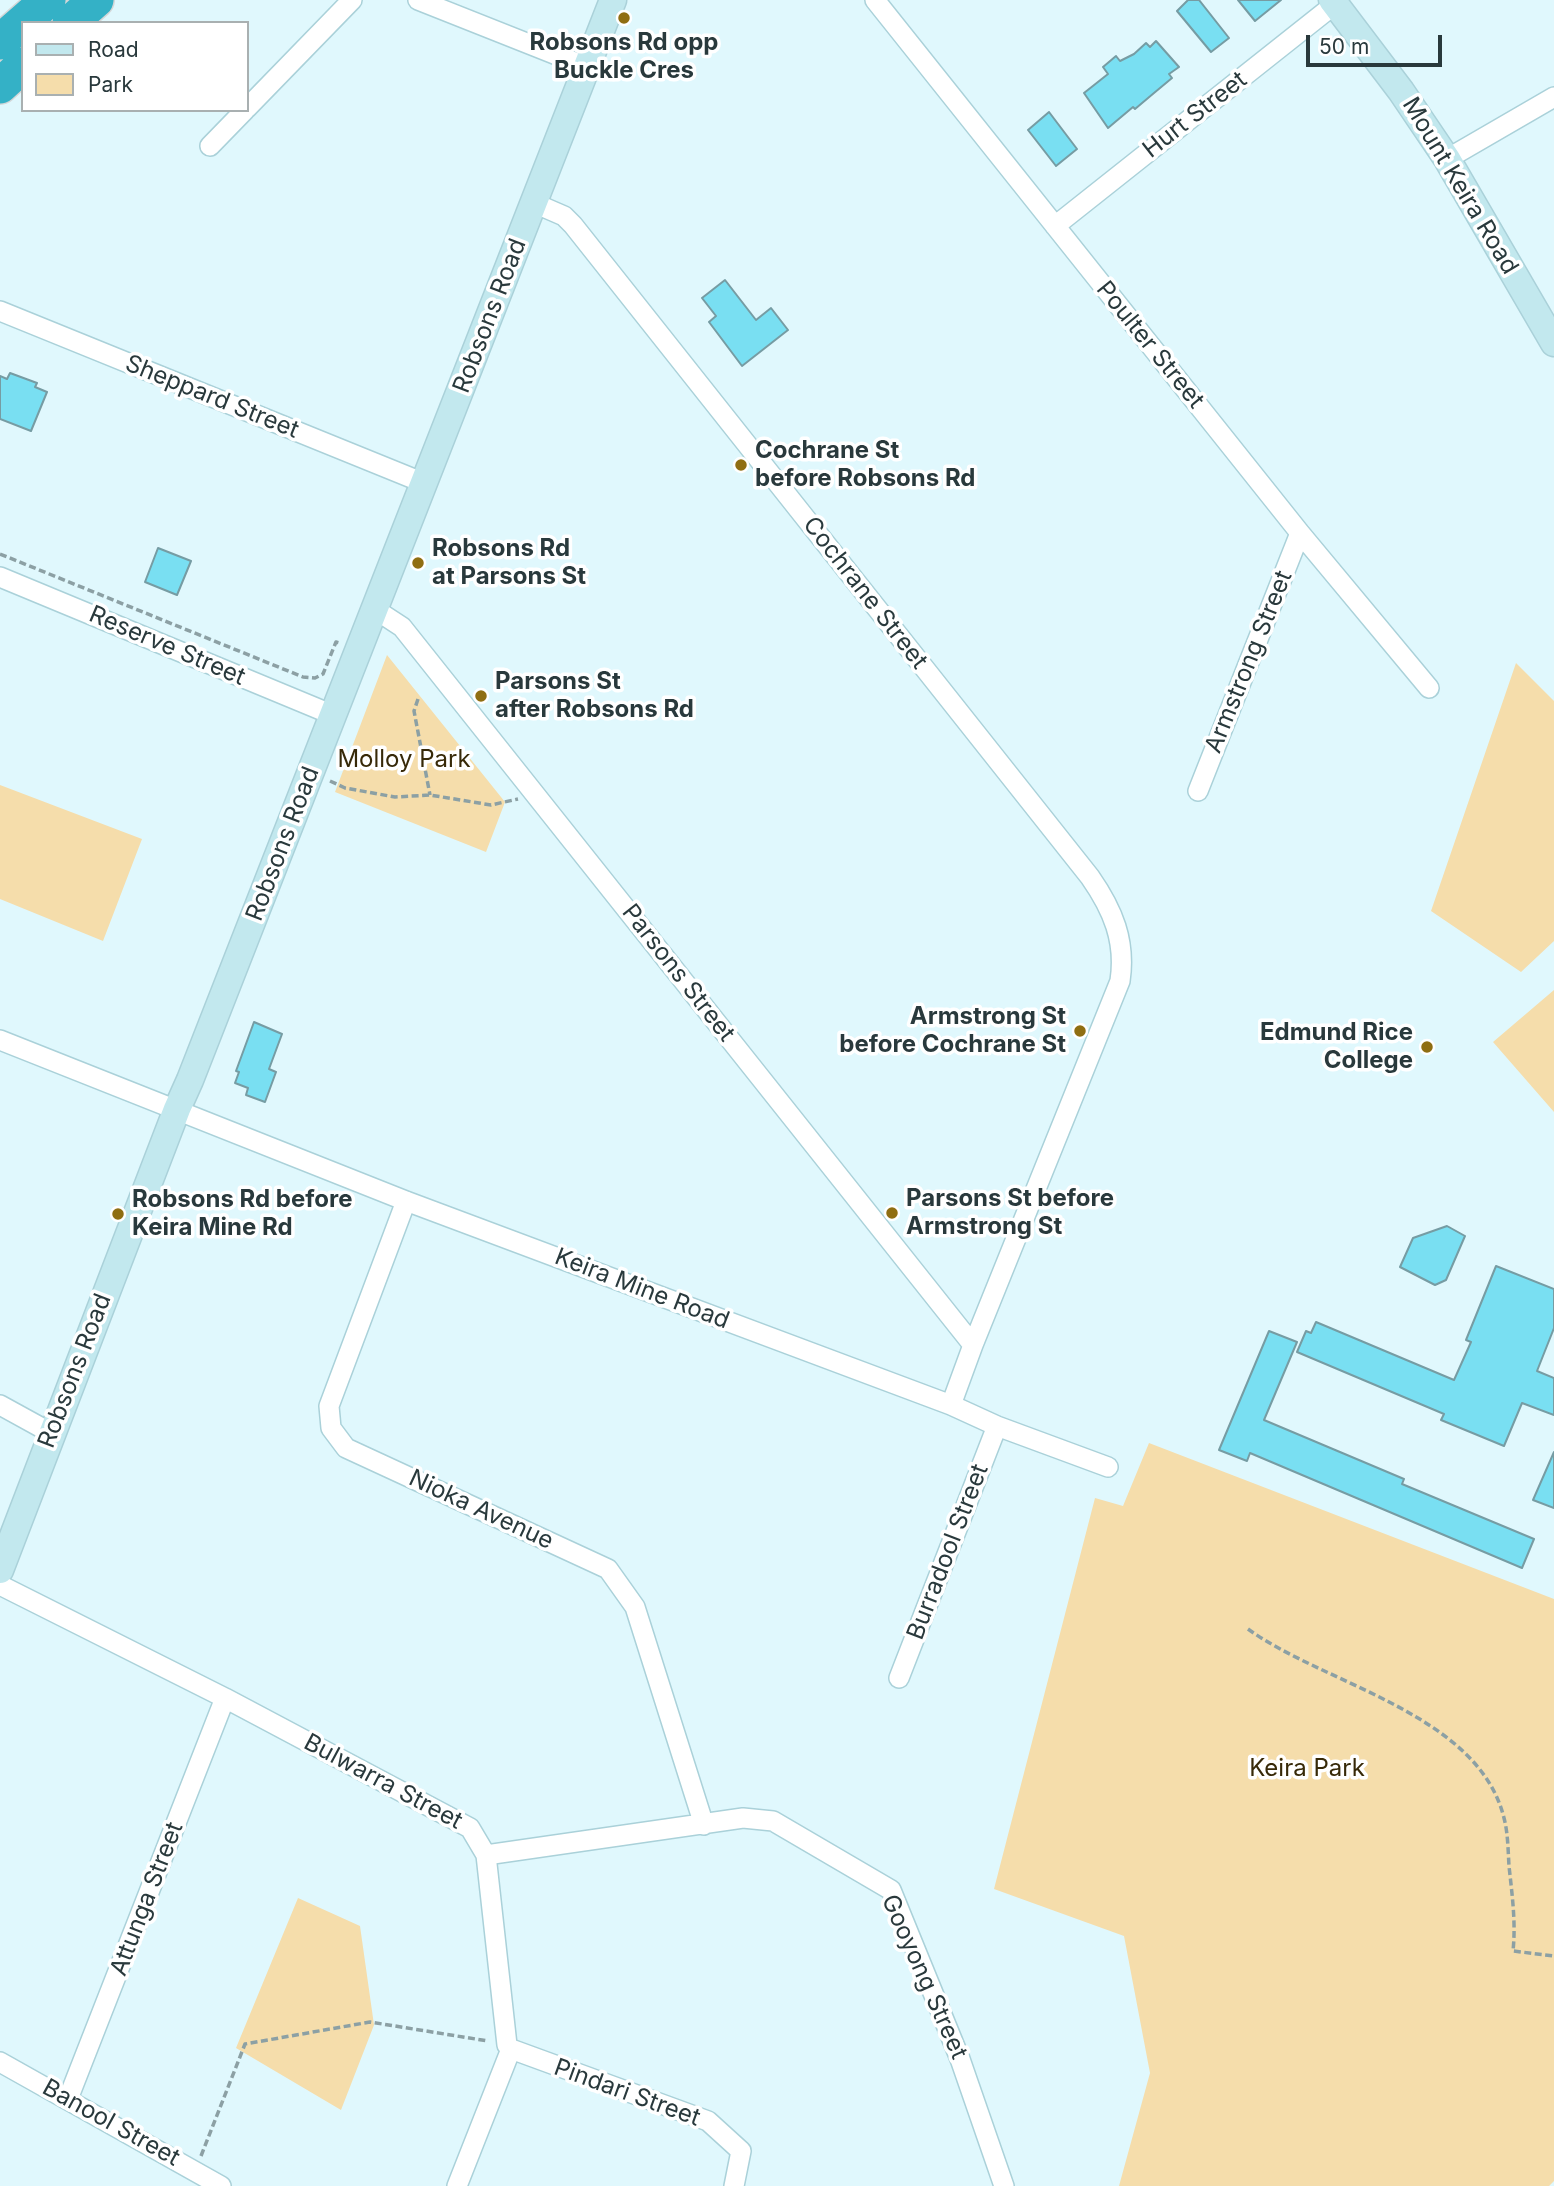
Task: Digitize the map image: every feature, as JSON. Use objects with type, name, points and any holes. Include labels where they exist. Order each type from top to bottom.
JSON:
[{"type":"highway","points":[[0,31],[32,0]]},
{"type":"highway","points":[[23,21],[48,0]]},
{"type":"highway","points":[[72,21],[96,0]]},
{"type":"highway","points":[[0,41],[21,23]]},
{"type":"highway","points":[[0,86],[21,67]]},
{"type":"main road","name":"Robsons Road","points":[[0,1570],[177,1109],[376,610],[613,0]]},
{"type":"main road","name":"Mount Keira Road","points":[[1333,2],[1401,91],[1447,159],[1554,343]]},
{"type":"street","points":[[248,107],[352,0]]},
{"type":"street","points":[[418,0],[587,67]]},
{"type":"street","name":"Poulter Street","points":[[875,0],[1300,533],[1429,688]]},
{"type":"street","name":"Hurt Street","points":[[1055,226],[1333,2]]},
{"type":"street","points":[[1447,159],[1554,97]]},
{"type":"street","points":[[210,146],[243,112]]},
{"type":"street","name":"Cochrane Street","points":[[534,203],[564,216],[573,225],[1090,877],[1114,916],[1122,950],[1120,981],[973,1345]]},
{"type":"street","name":"Sheppard Street","points":[[0,311],[424,483]]},
{"type":"street","name":"Armstrong Street","points":[[1198,791],[1300,533]]},
{"type":"street","name":"Reserve Street","points":[[0,577],[333,715]]},
{"type":"street","name":"Parsons Street","points":[[376,610],[402,627],[973,1345]]},
{"type":"street","name":"Keira Mine Road","points":[[0,1040],[406,1201],[951,1405],[997,1426],[1108,1467]]},
{"type":"street","name":"Nioka Avenue","points":[[406,1201],[329,1406],[331,1428],[346,1448],[608,1569],[635,1607],[704,1825]]},
{"type":"street","points":[[951,1405],[973,1345]]},
{"type":"street","points":[[0,1405],[51,1433]]},
{"type":"street","name":"Burradool Street","points":[[899,1678],[997,1426]]},
{"type":"street","name":"Bulwarra Street","points":[[0,1585],[225,1698],[470,1828],[486,1855],[509,2047],[457,2186]]},
{"type":"street","name":"Attunga Street","points":[[68,2099],[225,1698]]},
{"type":"street","name":"Gooyong Street","points":[[486,1855],[743,1818],[773,1821],[891,1890],[960,2059],[1004,2186]]},
{"type":"street","name":"Pindari Street","points":[[509,2047],[708,2121],[741,2151],[734,2186]]},
{"type":"street","name":"Banool Street","points":[[0,2062],[221,2186]]},
{"type":"path","points":[[0,554],[303,677],[315,678],[323,674],[336,642]]},
{"type":"path","points":[[418,699],[414,711],[430,795]]},
{"type":"path","points":[[330,781],[345,788],[395,797],[430,795],[491,805],[537,794]]},
{"type":"path","points":[[1248,1629],[1271,1646],[1422,1720],[1441,1732],[1478,1766],[1504,1817],[1515,1928],[1513,1951],[1554,1956]]},
{"type":"path","points":[[196,2171],[245,2044],[370,2022],[509,2047]]},
{"type":"green space","name":"Molloy Park","points":[[387,655],[505,802],[486,852],[335,792]]},
{"type":"green space","points":[[1516,663],[1554,701],[1554,941],[1521,972],[1431,911]]},
{"type":"green space","points":[[0,785],[142,839],[103,941],[0,899]]},
{"type":"green space","points":[[1554,990],[1554,1112],[1493,1042]]},
{"type":"green space","name":"Keira Park","points":[[1149,1443],[1554,1599],[1554,2181],[1549,2186],[1119,2186],[1150,2073],[1124,1936],[994,1889],[1095,1498],[1123,1506]]},
{"type":"green space","points":[[298,1898],[360,1926],[374,2025],[341,2110],[236,2048]]},
{"type":"building","points":[[1188,0],[1199,0],[1229,38],[1211,52],[1177,11]]},
{"type":"building","points":[[1238,0],[1281,0],[1255,21]]},
{"type":"building","points":[[1156,41],[1179,67],[1169,74],[1172,78],[1108,128],[1084,93],[1108,74],[1103,67],[1116,56],[1120,61],[1134,54],[1146,43],[1150,47]]},
{"type":"building","points":[[1049,112],[1077,149],[1056,166],[1028,130]]},
{"type":"building","points":[[725,280],[756,320],[771,308],[788,330],[742,366],[709,322],[716,316],[702,298]]},
{"type":"building","points":[[10,373],[37,383],[35,387],[47,392],[31,431],[0,419],[0,376],[7,379]]},
{"type":"building","points":[[158,548],[191,561],[177,595],[145,582]]},
{"type":"building","points":[[254,1022],[282,1034],[269,1069],[276,1072],[265,1102],[246,1095],[248,1088],[235,1083],[239,1072],[236,1071]]},
{"type":"building","points":[[1447,1226],[1465,1236],[1446,1280],[1435,1285],[1400,1267],[1413,1238]]},
{"type":"building","points":[[1496,1266],[1554,1289],[1554,1328],[1537,1371],[1554,1378],[1554,1415],[1522,1403],[1504,1446],[1441,1420],[1444,1414],[1297,1352],[1306,1331],[1311,1333],[1316,1322],[1454,1380],[1471,1342],[1466,1340]]},
{"type":"building","points":[[1269,1331],[1297,1342],[1264,1420],[1404,1479],[1402,1484],[1534,1539],[1522,1568],[1250,1453],[1247,1461],[1219,1450]]},
{"type":"building","points":[[1554,1452],[1554,1508],[1533,1500]]},
{"type":"place","name":"Robsons Rd opp Buckle Cres","points":[[624,18]]},
{"type":"place","name":"Cochrane St before Robsons Rd","points":[[741,465]]},
{"type":"place","name":"Robsons Rd at Parsons St","points":[[418,563]]},
{"type":"place","name":"Parsons St after Robsons Rd","points":[[481,696]]},
{"type":"place","name":"Armstrong St before Cochrane St","points":[[1080,1031]]},
{"type":"place","name":"Edmund Rice College","points":[[1427,1047]]},
{"type":"place","name":"Parsons St before Armstrong St","points":[[892,1213]]},
{"type":"place","name":"Robsons Rd before Keira Mine Rd","points":[[118,1214]]}]
